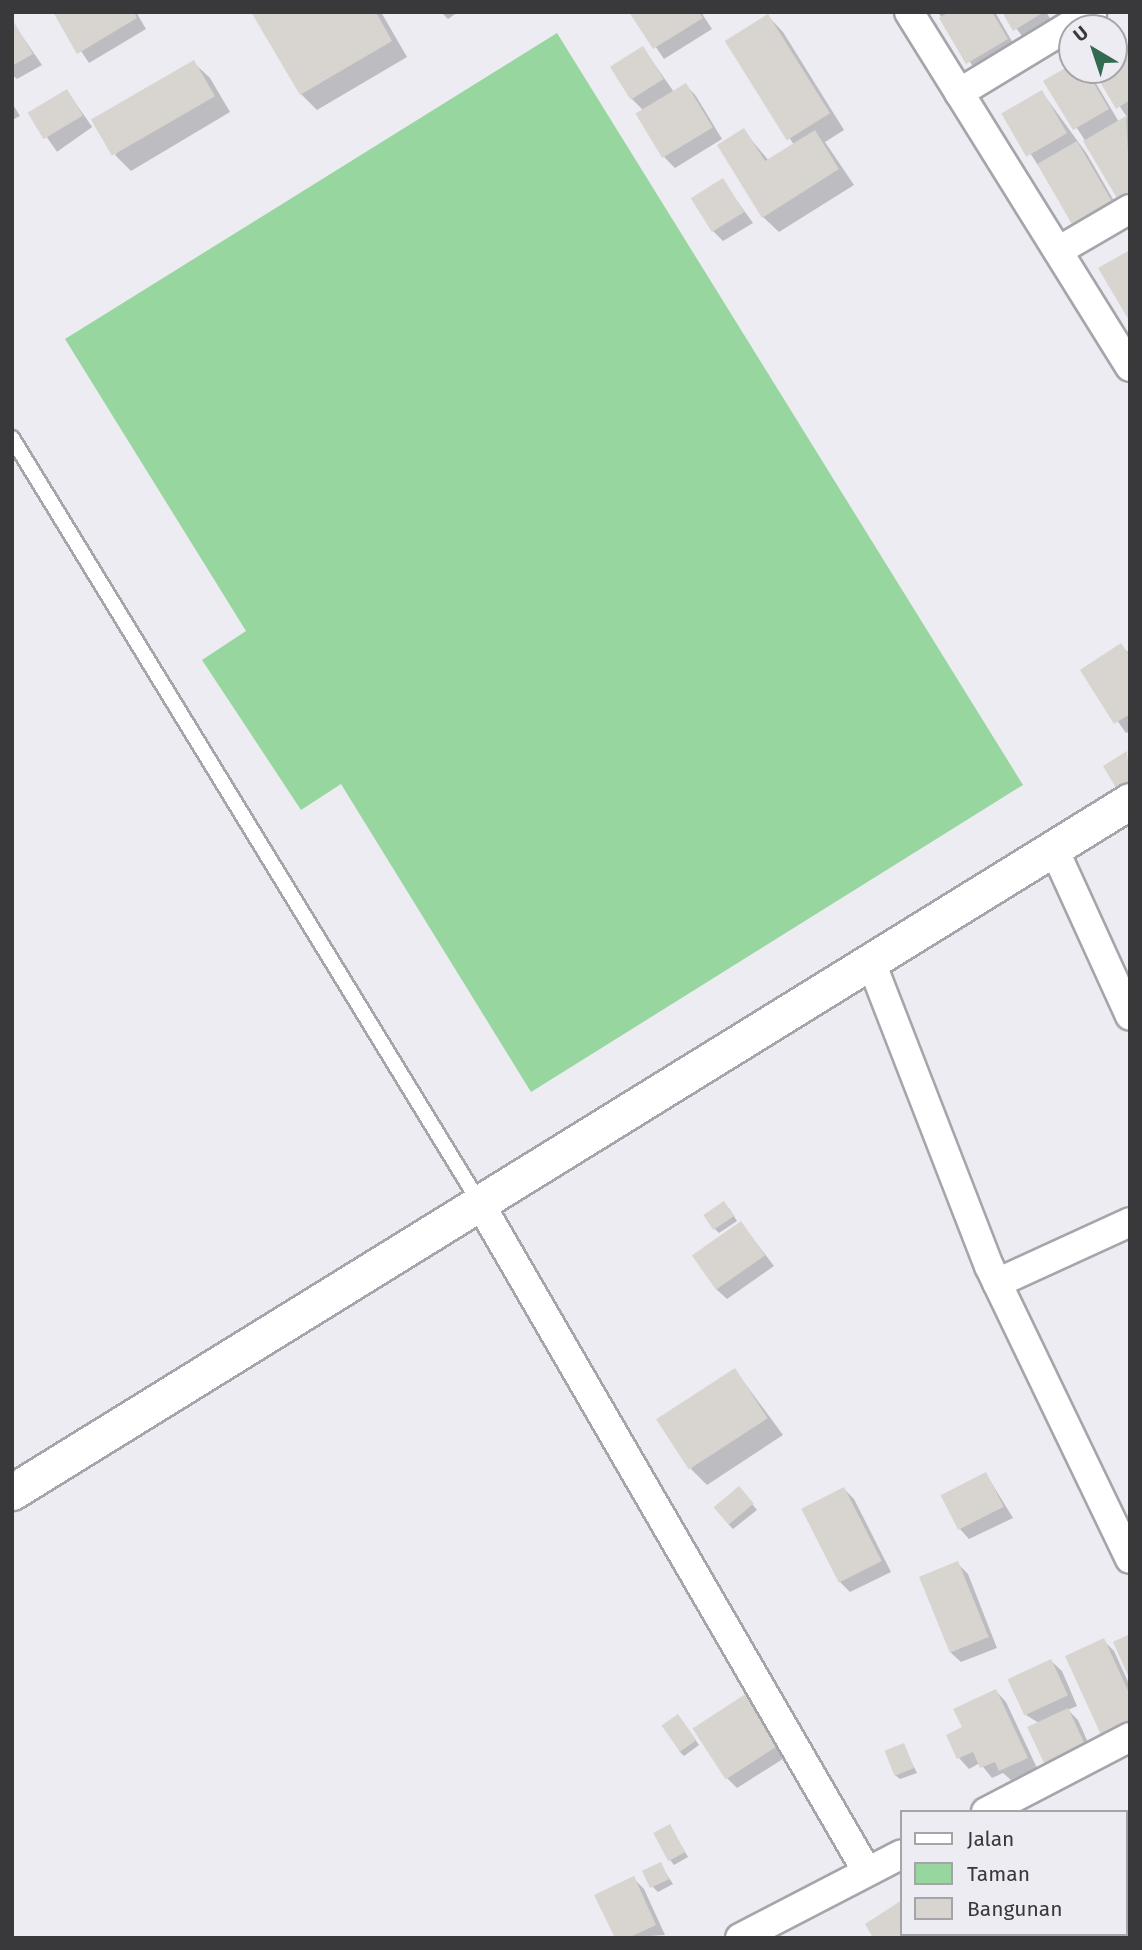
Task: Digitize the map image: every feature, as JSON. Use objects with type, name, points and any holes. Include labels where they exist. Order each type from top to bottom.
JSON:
[{"type":"street","points":[[909,12],[1130,367]]},
{"type":"street","points":[[959,93],[1092,12]]},
{"type":"street","points":[[1058,251],[1130,209]]},
{"type":"street","points":[[12,1492],[1130,802]]},
{"type":"street","points":[[1054,849],[1130,1016]]},
{"type":"street","points":[[871,962],[997,1283],[1127,1546]]},
{"type":"street","points":[[479,1202],[866,1870]]},
{"type":"street","points":[[997,1283],[1130,1222]]},
{"type":"street","points":[[990,1810],[1130,1737]]},
{"type":"street","points":[[740,1938],[866,1870],[900,1855]]},
{"type":"lane","points":[[12,438],[479,1202]]},
{"type":"green space","points":[[557,33],[1023,785],[531,1092],[341,784],[301,810],[202,660],[246,631],[65,339]]},
{"type":"building","points":[[53,12],[134,12],[137,18],[77,54]]},
{"type":"building","points":[[251,12],[376,12],[392,41],[300,95]]},
{"type":"building","points":[[629,12],[699,12],[703,18],[653,49]]},
{"type":"building","points":[[949,12],[992,12],[1008,39],[966,64],[939,18]]},
{"type":"building","points":[[1002,12],[1044,12],[1013,31]]},
{"type":"building","points":[[768,14],[830,113],[787,140],[725,41]]},
{"type":"building","points":[[12,19],[33,54],[12,66]]},
{"type":"building","points":[[643,46],[664,79],[631,100],[610,67]]},
{"type":"building","points":[[1128,51],[1130,100],[1116,109],[1101,84],[1128,84]]},
{"type":"building","points":[[194,60],[215,96],[112,156],[91,120]]},
{"type":"building","points":[[1058,72],[1058,84],[1094,84],[1109,109],[1073,130],[1043,81]]},
{"type":"building","points":[[686,83],[713,128],[662,158],[635,113]]},
{"type":"building","points":[[67,89],[83,116],[44,139],[28,113]]},
{"type":"building","points":[[1042,90],[1067,133],[1026,157],[1001,114]]},
{"type":"building","points":[[1126,116],[1130,193],[1118,200],[1083,141]]},
{"type":"building","points":[[744,128],[765,161],[815,130],[839,169],[762,218],[717,145]]},
{"type":"building","points":[[1077,141],[1112,202],[1072,225],[1037,164]]},
{"type":"building","points":[[723,178],[744,212],[712,232],[691,198]]},
{"type":"building","points":[[1130,250],[1130,322],[1098,268]]},
{"type":"building","points":[[1121,643],[1130,657],[1130,714],[1114,724],[1080,670]]},
{"type":"building","points":[[1127,751],[1130,783],[1118,791],[1103,766]]},
{"type":"building","points":[[724,1201],[734,1216],[713,1230],[703,1215]]},
{"type":"building","points":[[741,1221],[765,1255],[716,1290],[692,1255]]},
{"type":"building","points":[[735,1368],[768,1418],[689,1470],[656,1419]]},
{"type":"building","points":[[986,1472],[1004,1507],[958,1530],[941,1495]]},
{"type":"building","points":[[739,1486],[754,1504],[729,1525],[714,1507]]},
{"type":"building","points":[[844,1487],[882,1561],[839,1583],[801,1509]]},
{"type":"building","points":[[958,1561],[989,1637],[950,1653],[919,1577]]},
{"type":"building","points":[[1130,1634],[1130,1680],[1113,1642]]},
{"type":"building","points":[[1104,1638],[1130,1695],[1130,1725],[1102,1737],[1065,1656]]},
{"type":"building","points":[[1051,1659],[1068,1695],[1024,1716],[1007,1679]]},
{"type":"building","points":[[996,1689],[1028,1758],[999,1771],[995,1762],[980,1768],[973,1752],[957,1759],[946,1735],[962,1727],[953,1709]]},
{"type":"building","points":[[747,1693],[780,1744],[726,1780],[692,1728]]},
{"type":"building","points":[[1068,1708],[1086,1747],[1045,1766],[1027,1727]]},
{"type":"building","points":[[678,1714],[696,1740],[680,1752],[662,1725]]},
{"type":"building","points":[[904,1743],[914,1768],[895,1776],[885,1751]]},
{"type":"building","points":[[670,1824],[685,1852],[668,1861],[653,1833]]},
{"type":"building","points":[[661,1862],[669,1879],[650,1888],[642,1871]]},
{"type":"building","points":[[634,1876],[656,1925],[628,1938],[615,1938],[594,1895]]},
{"type":"building","points":[[900,1901],[901,1936],[873,1938],[865,1924]]}]
